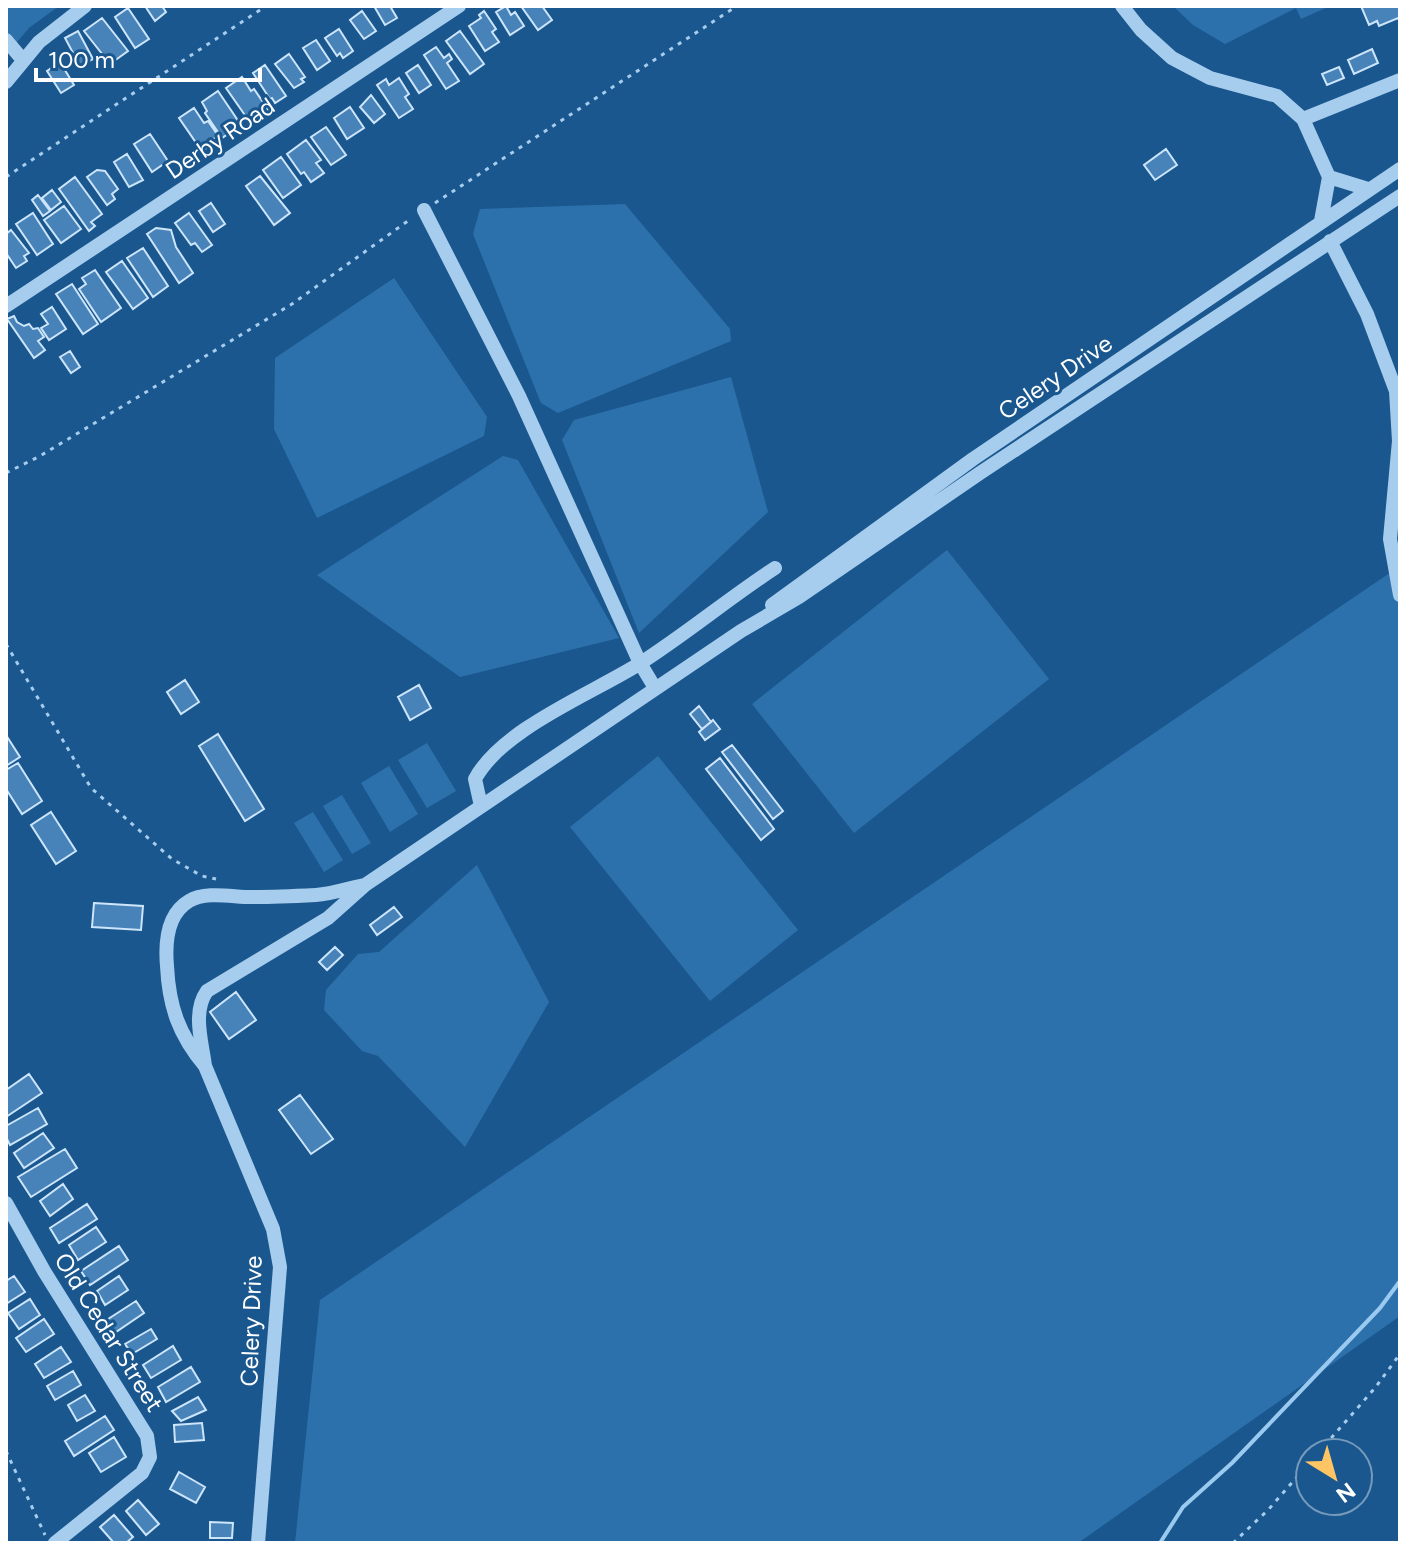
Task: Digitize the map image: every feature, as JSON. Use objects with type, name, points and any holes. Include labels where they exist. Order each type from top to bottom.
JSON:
[{"type":"street","points":[[6,82],[39,42],[85,6]]},
{"type":"street","name":"Derby Road","points":[[6,306],[459,6]]},
{"type":"street","points":[[1122,6],[1141,30],[1172,58],[1210,78],[1277,96],[1303,119],[1329,177],[1321,221]]},
{"type":"street","points":[[6,40],[22,59]]},
{"type":"street","points":[[1303,119],[1400,80]]},
{"type":"street","name":"Celery Drive","points":[[741,631],[793,588],[934,487],[1400,169]]},
{"type":"street","points":[[1329,177],[1368,189]]},
{"type":"street","name":"Celery Drive","points":[[258,1543],[280,1267],[273,1229],[205,1066],[198,1011],[207,991],[328,918],[365,885],[655,688],[799,597],[1006,456],[1400,196]]},
{"type":"street","points":[[424,210],[519,396],[640,663],[655,688]]},
{"type":"street","points":[[1330,241],[1367,314],[1396,391],[1399,441],[1390,539],[1400,595]]},
{"type":"street","points":[[481,806],[475,779],[484,763],[499,749],[640,663],[775,568]]},
{"type":"street","name":"Celery Drive","points":[[205,1066],[191,1049],[169,998],[168,931],[179,910],[191,900],[207,896],[321,895],[365,885]]},
{"type":"street","name":"Old Cedar Street","points":[[6,1203],[44,1271],[147,1436],[150,1457],[142,1473],[55,1543]]},
{"type":"path","points":[[6,177],[266,6]]},
{"type":"path","points":[[6,473],[40,456],[292,304],[424,210],[737,6]]},
{"type":"path","points":[[6,644],[91,788],[172,859],[202,876],[228,882]]},
{"type":"path","points":[[1332,1437],[1400,1354]]},
{"type":"path","points":[[6,1451],[49,1543]]},
{"type":"path","points":[[1233,1543],[1294,1480]]},
{"type":"shaded area","points":[[6,6],[59,6],[29,28],[6,55]]},
{"type":"shaded area","points":[[1173,6],[1330,6],[1301,19],[1296,8],[1225,44],[1193,25]]},
{"type":"shaded area","points":[[625,204],[730,329],[731,341],[558,413],[541,403],[473,234],[480,209]]},
{"type":"shaded area","points":[[394,278],[487,417],[484,436],[317,518],[274,429],[275,358]]},
{"type":"shaded area","points":[[731,377],[768,512],[639,633],[562,440],[574,420]]},
{"type":"shaded area","points":[[503,456],[518,460],[619,638],[460,677],[317,575]]},
{"type":"shaded area","points":[[947,550],[1049,679],[854,833],[752,704]]},
{"type":"shaded area","points":[[1400,566],[1400,1316],[1078,1543],[295,1543],[320,1300]]},
{"type":"shaded area","points":[[427,743],[456,791],[427,808],[398,760]]},
{"type":"shaded area","points":[[658,756],[798,930],[710,1001],[570,827]]},
{"type":"shaded area","points":[[389,766],[418,814],[390,832],[361,783]]},
{"type":"shaded area","points":[[342,795],[371,843],[352,854],[323,806]]},
{"type":"shaded area","points":[[313,812],[343,860],[324,872],[294,823]]},
{"type":"shaded area","points":[[477,865],[549,1002],[465,1147],[378,1056],[362,1051],[324,1010],[326,990],[358,954],[379,952]]},
{"type":"building","points":[[145,6],[162,6],[166,12],[155,21]]},
{"type":"building","points":[[374,6],[390,6],[397,18],[385,25]]},
{"type":"building","points":[[506,6],[511,15],[515,12],[524,26],[510,35],[496,12]]},
{"type":"building","points":[[521,6],[542,6],[552,20],[538,30]]},
{"type":"building","points":[[1361,6],[1400,6],[1400,23],[1398,18],[1379,26],[1377,21],[1369,25]]},
{"type":"building","points":[[128,8],[149,39],[135,48],[115,17]]},
{"type":"building","points":[[362,11],[376,31],[364,39],[350,20]]},
{"type":"building","points":[[484,11],[496,29],[492,32],[499,42],[485,51],[469,26],[481,18],[479,15]]},
{"type":"building","points":[[102,18],[128,51],[110,64],[84,31]]},
{"type":"building","points":[[339,29],[353,51],[343,58],[340,53],[337,56],[325,38]]},
{"type":"building","points":[[78,31],[93,59],[80,66],[65,38]]},
{"type":"building","points":[[460,31],[484,64],[470,74],[446,41]]},
{"type":"building","points":[[316,40],[330,61],[317,70],[303,48]]},
{"type":"building","points":[[436,47],[444,58],[449,54],[452,59],[447,63],[459,81],[446,89],[424,55]]},
{"type":"building","points":[[1372,49],[1378,63],[1354,74],[1348,60]]},
{"type":"building","points":[[289,54],[305,77],[301,79],[304,82],[294,88],[275,64]]},
{"type":"building","points":[[60,62],[74,85],[61,93],[47,71]]},
{"type":"building","points":[[265,65],[286,96],[275,103],[253,73]]},
{"type":"building","points":[[418,65],[431,85],[419,93],[406,73]]},
{"type":"building","points":[[1339,67],[1344,78],[1327,85],[1322,74]]},
{"type":"building","points":[[242,77],[269,111],[249,121],[226,88]]},
{"type":"building","points":[[399,78],[409,94],[405,97],[413,109],[399,118],[377,85],[386,79],[389,85]]},
{"type":"building","points":[[218,91],[241,125],[222,138],[205,113],[207,111],[202,102]]},
{"type":"building","points":[[371,95],[385,114],[374,123],[360,107]]},
{"type":"building","points":[[350,107],[364,128],[347,139],[334,118]]},
{"type":"building","points":[[194,108],[219,137],[210,140],[212,144],[205,149],[202,145],[199,147],[179,118]]},
{"type":"building","points":[[326,127],[346,155],[331,165],[311,137]]},
{"type":"building","points":[[150,134],[168,161],[152,172],[134,144]]},
{"type":"building","points":[[306,140],[321,160],[316,163],[324,173],[311,182],[287,154]]},
{"type":"building","points":[[1166,149],[1177,165],[1155,180],[1144,165]]},
{"type":"building","points":[[127,154],[143,180],[129,187],[114,162]]},
{"type":"building","points":[[281,157],[301,185],[283,198],[263,170]]},
{"type":"building","points":[[97,170],[105,171],[118,189],[112,194],[115,199],[107,205],[87,177]]},
{"type":"building","points":[[260,176],[290,213],[274,225],[246,186]]},
{"type":"building","points":[[75,177],[102,214],[91,222],[95,226],[89,231],[59,189]]},
{"type":"building","points":[[52,190],[61,202],[51,210],[42,198]]},
{"type":"building","points":[[38,195],[50,211],[43,216],[32,200]]},
{"type":"building","points":[[211,203],[225,224],[213,232],[199,211]]},
{"type":"building","points":[[64,206],[81,229],[61,243],[44,220]]},
{"type":"building","points":[[33,213],[53,244],[37,255],[16,224]]},
{"type":"building","points":[[189,213],[212,245],[202,252],[195,243],[191,245],[175,223]]},
{"type":"building","points":[[156,228],[171,230],[176,247],[193,273],[179,283],[147,234]]},
{"type":"building","points":[[11,230],[29,253],[24,256],[27,261],[16,268],[6,253],[6,234]]},
{"type":"building","points":[[143,248],[168,286],[153,297],[127,258]]},
{"type":"building","points":[[122,261],[148,298],[133,309],[106,272]]},
{"type":"building","points":[[95,270],[121,308],[101,322],[79,289],[86,284],[82,278]]},
{"type":"building","points":[[72,284],[98,324],[83,334],[56,294]]},
{"type":"building","points":[[52,307],[66,329],[49,340],[41,328],[48,324],[41,314]]},
{"type":"building","points":[[14,316],[24,326],[29,324],[33,329],[38,328],[44,337],[38,341],[45,350],[34,358],[7,319]]},
{"type":"building","points":[[70,351],[80,367],[71,373],[60,357]]},
{"type":"building","points":[[185,680],[199,702],[181,714],[167,692]]},
{"type":"building","points":[[419,685],[431,708],[410,720],[398,697]]},
{"type":"building","points":[[699,706],[711,722],[702,729],[690,714]]},
{"type":"building","points":[[713,720],[720,729],[705,740],[699,732]]},
{"type":"building","points":[[218,734],[264,809],[245,821],[199,746]]},
{"type":"building","points":[[6,735],[20,757],[6,766]]},
{"type":"building","points":[[732,745],[783,811],[773,819],[722,752]]},
{"type":"building","points":[[720,758],[774,829],[761,840],[706,769]]},
{"type":"building","points":[[18,763],[42,801],[22,814],[6,789],[6,770]]},
{"type":"building","points":[[51,812],[76,851],[56,864],[31,825]]},
{"type":"building","points":[[94,903],[143,906],[141,930],[92,927]]},
{"type":"building","points":[[394,907],[402,917],[377,935],[370,925]]},
{"type":"building","points":[[335,947],[343,955],[327,970],[319,962]]},
{"type":"building","points":[[236,992],[256,1020],[229,1039],[210,1012]]},
{"type":"building","points":[[29,1074],[42,1093],[6,1117],[6,1090]]},
{"type":"building","points":[[300,1095],[333,1139],[311,1154],[279,1110]]},
{"type":"building","points":[[38,1108],[47,1124],[10,1145],[6,1126]]},
{"type":"building","points":[[43,1133],[54,1148],[24,1168],[14,1153]]},
{"type":"building","points":[[65,1149],[77,1168],[31,1197],[18,1177]]},
{"type":"building","points":[[63,1184],[73,1199],[50,1216],[40,1201]]},
{"type":"building","points":[[87,1204],[97,1219],[59,1243],[50,1228]]},
{"type":"building","points":[[96,1227],[106,1242],[78,1260],[69,1245]]},
{"type":"building","points":[[119,1246],[128,1260],[90,1285],[81,1271]]},
{"type":"building","points":[[14,1276],[25,1292],[6,1304],[6,1281]]},
{"type":"building","points":[[119,1276],[128,1290],[105,1305],[97,1291]]},
{"type":"building","points":[[30,1299],[40,1315],[19,1329],[8,1313]]},
{"type":"building","points":[[136,1301],[144,1313],[113,1334],[105,1321]]},
{"type":"building","points":[[44,1319],[54,1334],[26,1352],[16,1338]]},
{"type":"building","points":[[151,1329],[157,1339],[132,1354],[125,1344]]},
{"type":"building","points":[[173,1346],[181,1360],[151,1378],[143,1365]]},
{"type":"building","points":[[61,1347],[71,1362],[44,1378],[35,1364]]},
{"type":"building","points":[[191,1367],[200,1382],[166,1402],[158,1387]]},
{"type":"building","points":[[73,1371],[81,1385],[55,1400],[47,1386]]},
{"type":"building","points":[[85,1395],[95,1411],[77,1421],[68,1405]]},
{"type":"building","points":[[198,1397],[206,1410],[181,1421],[172,1411]]},
{"type":"building","points":[[105,1416],[114,1430],[74,1456],[65,1441]]},
{"type":"building","points":[[202,1423],[204,1440],[175,1442],[174,1425]]},
{"type":"building","points":[[114,1437],[126,1457],[101,1472],[89,1453]]},
{"type":"building","points":[[179,1472],[205,1487],[196,1503],[170,1489]]},
{"type":"building","points":[[138,1500],[159,1524],[146,1535],[126,1511]]},
{"type":"building","points":[[114,1515],[133,1537],[126,1543],[114,1543],[100,1527]]},
{"type":"building","points":[[210,1522],[233,1523],[232,1538],[210,1538]]},
{"type":"waterway","points":[[1160,1543],[1183,1507],[1232,1463],[1380,1308],[1400,1281]]}]
